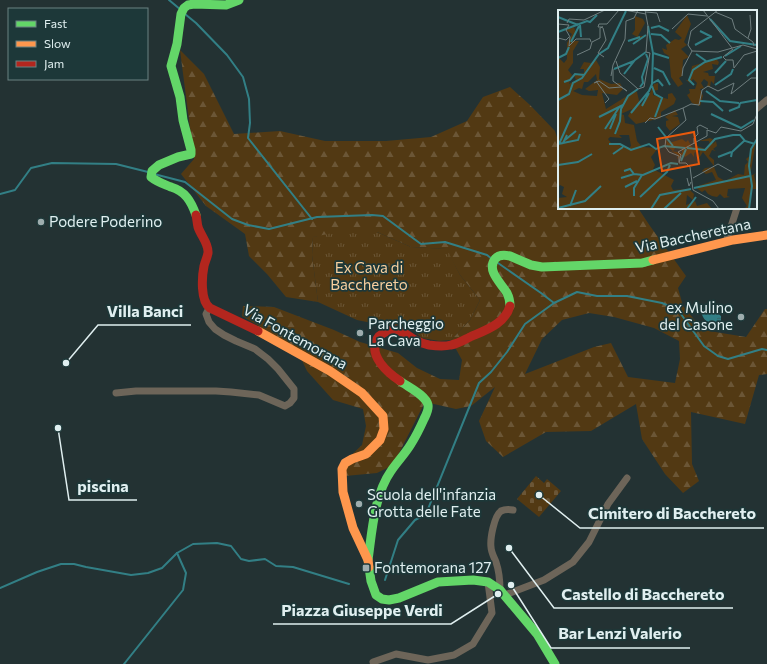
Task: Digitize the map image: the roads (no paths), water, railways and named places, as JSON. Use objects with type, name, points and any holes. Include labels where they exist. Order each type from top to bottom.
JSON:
[{"type":"street","points":[[116,394],[136,391],[216,391],[259,395],[285,406],[294,398],[294,389],[268,359],[254,350],[236,342],[215,329],[208,322],[206,314],[209,308],[204,298],[202,274],[209,250],[198,226],[196,215],[183,192],[173,187],[161,184],[150,177],[152,171],[159,165],[178,157],[191,154],[178,90],[171,66],[177,44],[181,14],[184,8],[188,5],[194,4],[226,5],[239,0]]},
{"type":"street","points":[[757,108],[767,100]]},
{"type":"street","points":[[726,242],[736,209]]},
{"type":"street","name":"Via Baccheretana","points":[[368,560],[380,492],[384,481],[412,443],[422,425],[428,406],[426,400],[399,381],[380,362],[375,352],[375,344],[378,337],[391,330],[399,330],[416,341],[428,345],[445,346],[457,344],[490,328],[505,317],[510,305],[508,294],[493,274],[492,268],[494,261],[500,256],[507,255],[534,266],[546,267],[642,263],[726,242],[767,235]]},
{"type":"street","name":"Via Fontemorana","points":[[209,308],[264,334],[330,371],[362,394],[383,416],[384,429],[380,440],[366,454],[345,463],[342,469],[343,492],[353,528],[368,560]]},
{"type":"street","points":[[502,593],[544,580],[573,562],[589,542],[608,504],[627,478]]},
{"type":"street","points":[[502,593],[491,547],[491,540],[493,526],[499,512],[506,509],[513,510]]},
{"type":"street","points":[[368,560],[371,581],[376,595],[382,599],[389,600],[399,598],[438,582],[473,580],[485,582],[502,593],[536,634],[555,664]]},
{"type":"street","points":[[372,662],[396,654],[428,660],[454,654],[472,644],[492,613],[485,582]]},
{"type":"water","points":[[704,308],[713,310],[721,316],[721,323],[717,328],[704,319],[701,309]]},
{"type":"waterway","points":[[169,0],[181,10]]},
{"type":"waterway","points":[[185,14],[196,23],[227,55],[243,77],[249,99],[250,123],[248,138],[312,219]]},
{"type":"waterway","points":[[0,194],[15,190],[31,168],[52,163],[116,164],[148,172]]},
{"type":"waterway","points":[[154,174],[185,182],[232,219],[248,225],[269,229],[317,217],[383,216],[421,244],[445,242],[487,255],[492,259]]},
{"type":"waterway","points":[[498,263],[554,303]]},
{"type":"waterway","points":[[385,580],[398,540],[415,520],[426,514],[479,383],[491,372],[507,352],[525,324],[554,303],[577,292],[597,296],[627,296],[662,303],[678,310],[704,346],[718,356],[728,359],[762,349],[767,350]]},
{"type":"waterway","points":[[0,588],[37,572],[61,564],[74,564],[131,575],[148,573],[162,568],[177,553],[193,544],[217,543],[231,546],[241,559],[249,561],[265,559],[276,566],[293,567],[349,584]]},
{"type":"waterway","points":[[124,664],[183,590],[186,573],[177,553]]},
{"type":"place","name":"Podere Poderino","points":[[41,222]]},
{"type":"place","name":"ex Mulino del Casone","points":[[741,317]]},
{"type":"place","name":"Parcheggio La Cava","points":[[360,333]]},
{"type":"place","name":"Villa Banci","points":[[66,363]]},
{"type":"place","name":"piscina","points":[[58,428]]},
{"type":"place","name":"Cimitero di Bacchereto","points":[[539,495]]},
{"type":"place","name":"Scuola dell'infanzia Grotta delle Fate","points":[[359,504]]},
{"type":"place","name":"Castello di Bacchereto","points":[[509,548]]},
{"type":"place","name":"Fontemorana 127","points":[[366,568]]},
{"type":"place","name":"Bar Lenzi Valerio","points":[[511,585]]},
{"type":"place","name":"Piazza Giuseppe Verdi","points":[[498,594]]},
{"type":"park label","name":"Ex Cava di Bacchereto","points":[[369,276]]}]
